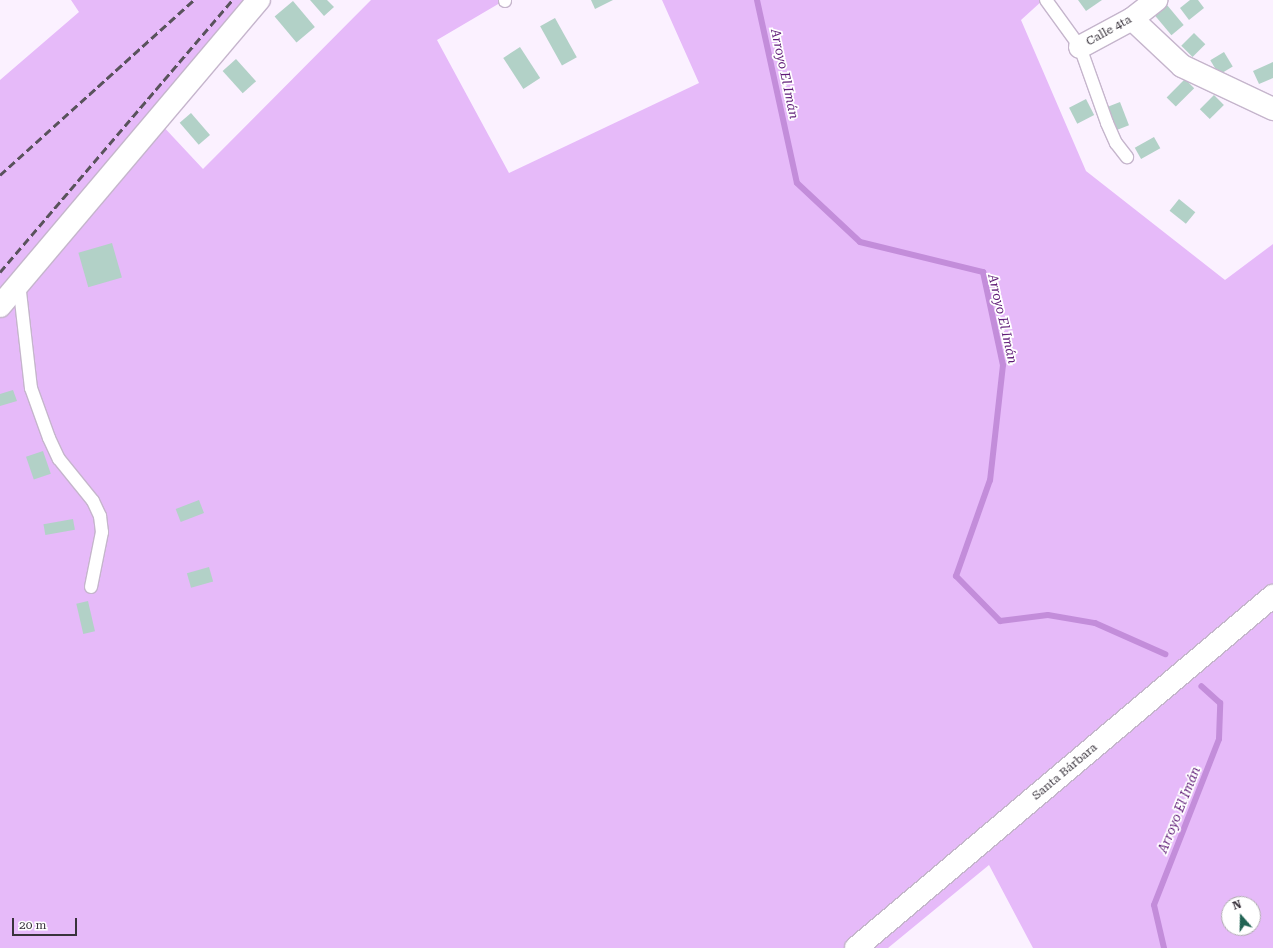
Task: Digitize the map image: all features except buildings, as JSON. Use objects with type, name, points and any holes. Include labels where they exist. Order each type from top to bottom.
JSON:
[{"type":"street","points":[[0,306],[259,0]]},
{"type":"street","name":"Calle 4ta","points":[[1080,47],[1132,19],[1156,0]]},
{"type":"street","points":[[1132,19],[1182,66],[1273,109]]},
{"type":"street","name":"Santa Bárbara","points":[[856,948],[1273,596]]},
{"type":"lane","points":[[1046,0],[1080,47],[1107,123],[1116,143],[1127,157]]},
{"type":"lane","points":[[19,284],[31,388],[49,438],[59,460],[93,501],[100,516],[102,532],[91,587]]},
{"type":"shaded area","points":[[71,0],[263,0],[160,123],[203,169],[371,0],[505,0],[437,40],[509,173],[699,83],[662,0],[1043,0],[1021,20],[1086,171],[1225,280],[1273,244],[1273,948],[1033,948],[989,865],[888,948],[0,948],[0,80],[79,12]]},
{"type":"waterway","name":"Arroyo El Imán","points":[[757,0],[797,183],[860,242],[983,272],[1003,365],[990,480],[956,576],[1000,621],[1048,615],[1095,623],[1165,654]]},
{"type":"waterway","name":"Arroyo El Imán","points":[[1164,948],[1154,905],[1219,739],[1220,703],[1201,686]]},
{"type":"railway","points":[[0,175],[194,0]]},
{"type":"railway","points":[[0,272],[232,0]]}]
